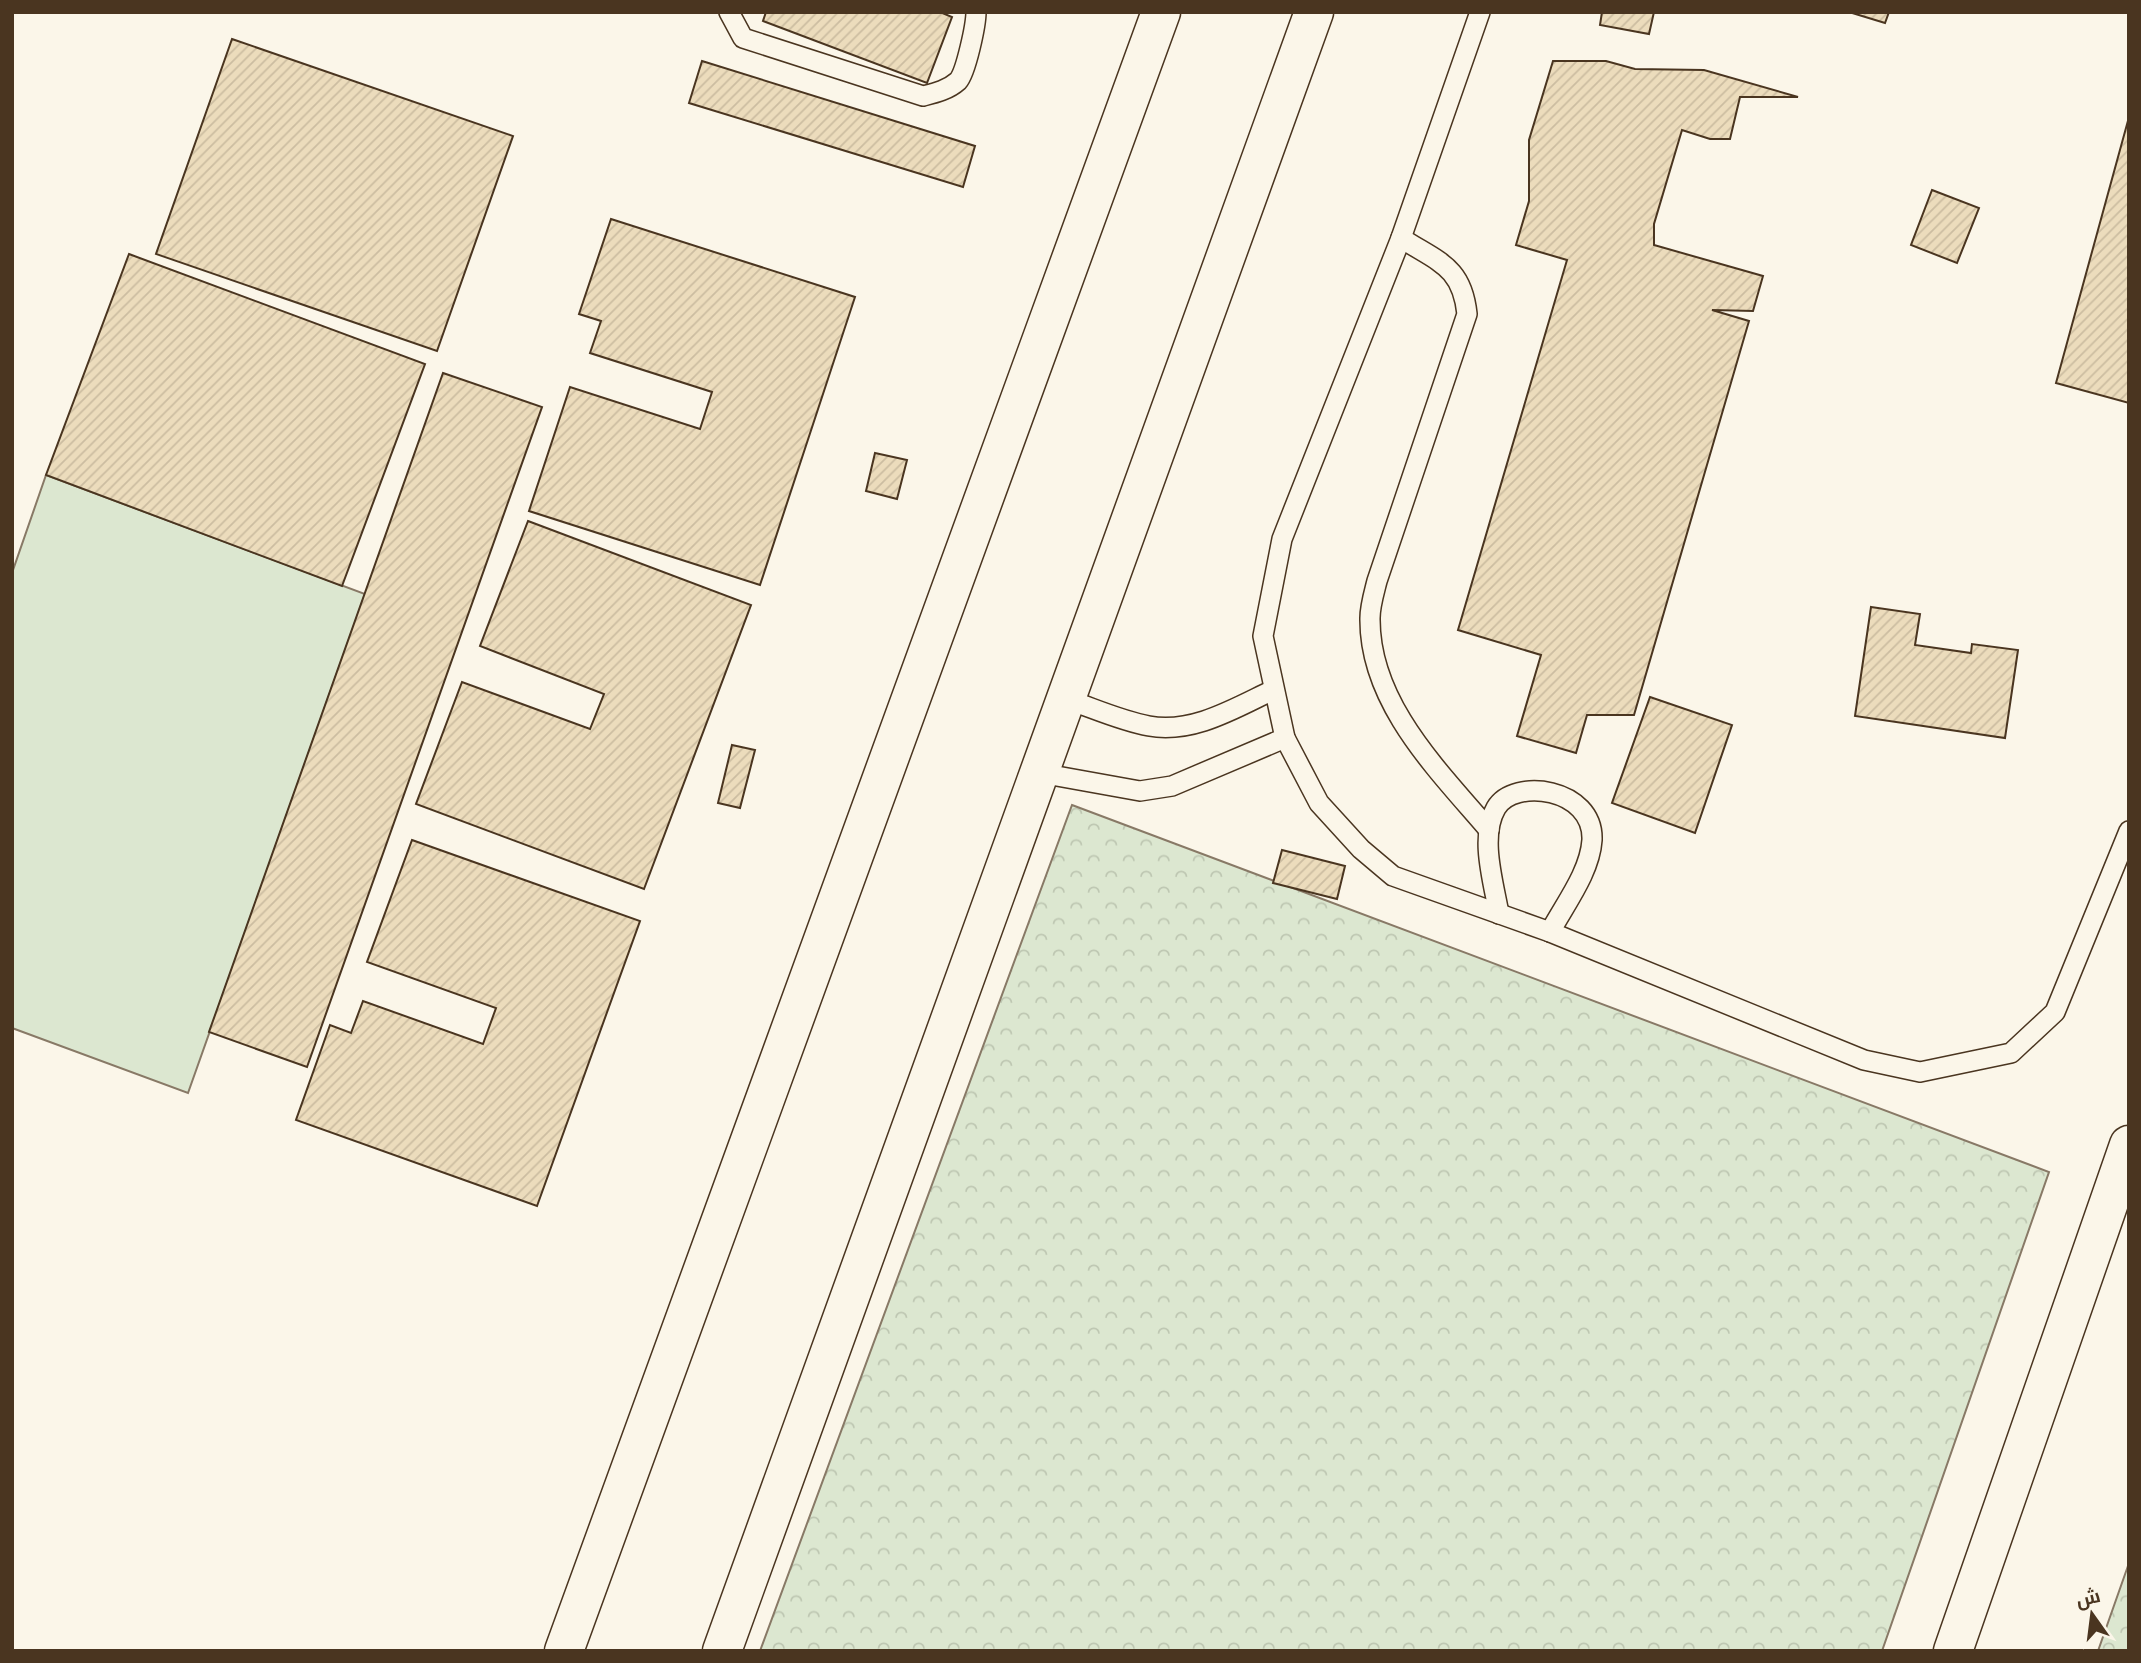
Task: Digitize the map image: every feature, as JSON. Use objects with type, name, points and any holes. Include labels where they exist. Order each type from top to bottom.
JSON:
[{"type":"street","points":[[564,1651],[1161,12]]},
{"type":"street","points":[[722,1651],[1314,12]]},
{"type":"street","points":[[1953,1651],[2129,1145]]},
{"type":"lane","points":[[729,12],[743,38],[923,96],[942,91],[960,79],[976,24],[976,12]]},
{"type":"lane","points":[[1480,12],[1401,239],[1282,539],[1263,636],[1285,738],[1319,803],[1360,849],[1392,876],[1550,932],[1864,1060],[1920,1072],[2011,1053],[2055,1012],[2129,831]]},
{"type":"lane","points":[[1401,239],[1451,270],[1464,291],[1467,314],[1377,581],[1370,616],[1372,644],[1397,714],[1429,760],[1489,830]]},
{"type":"lane","points":[[1066,699],[1150,726],[1177,726],[1206,721],[1273,690]]},
{"type":"lane","points":[[1040,773],[1140,791],[1172,786],[1285,738]]},
{"type":"lane","points":[[1499,914],[1489,830],[1496,806],[1510,796],[1557,792],[1575,801],[1586,816],[1592,836],[1590,858],[1550,932]]},
{"type":"green space","points":[[46,475],[365,594],[188,1093],[12,1028],[12,573]]},
{"type":"green space","points":[[1072,805],[2049,1172],[1882,1651],[760,1651]]},
{"type":"green space","points":[[2129,1563],[2129,1651],[2098,1651]]},
{"type":"building","points":[[766,12],[940,12],[952,17],[927,83],[763,21]]},
{"type":"building","points":[[1602,12],[1654,12],[1649,34],[1600,25]]},
{"type":"building","points":[[1849,12],[1889,12],[1885,23]]},
{"type":"building","points":[[232,39],[513,136],[437,351],[156,254]]},
{"type":"building","points":[[702,61],[975,146],[963,187],[689,103]]},
{"type":"building","points":[[1553,61],[1606,61],[1635,69],[1704,70],[1798,97],[1740,97],[1730,139],[1710,139],[1682,130],[1654,224],[1654,245],[1763,276],[1753,311],[1712,310],[1749,321],[1634,715],[1587,715],[1576,753],[1517,736],[1541,655],[1458,630],[1567,260],[1516,245],[1529,201],[1529,140]]},
{"type":"building","points":[[2129,117],[2129,403],[2056,383]]},
{"type":"building","points":[[1932,190],[1979,208],[1957,263],[1911,245]]},
{"type":"building","points":[[611,219],[855,297],[760,585],[529,511],[570,387],[700,429],[712,392],[590,353],[601,321],[579,314]]},
{"type":"building","points":[[129,254],[425,364],[342,586],[46,475]]},
{"type":"building","points":[[443,373],[542,407],[307,1067],[209,1032]]},
{"type":"building","points":[[875,453],[907,460],[897,499],[866,491]]},
{"type":"building","points":[[528,521],[751,605],[644,889],[416,804],[462,682],[590,729],[604,694],[480,646]]},
{"type":"building","points":[[1871,607],[1920,614],[1915,645],[1971,653],[1972,644],[2018,650],[2005,738],[1855,716]]},
{"type":"building","points":[[1650,697],[1732,725],[1695,833],[1612,803]]},
{"type":"building","points":[[732,745],[755,750],[740,808],[718,803]]},
{"type":"building","points":[[412,840],[640,921],[537,1206],[296,1120],[330,1025],[351,1033],[363,1001],[483,1044],[496,1008],[367,962]]},
{"type":"building","points":[[1282,850],[1345,866],[1337,899],[1273,883]]}]
